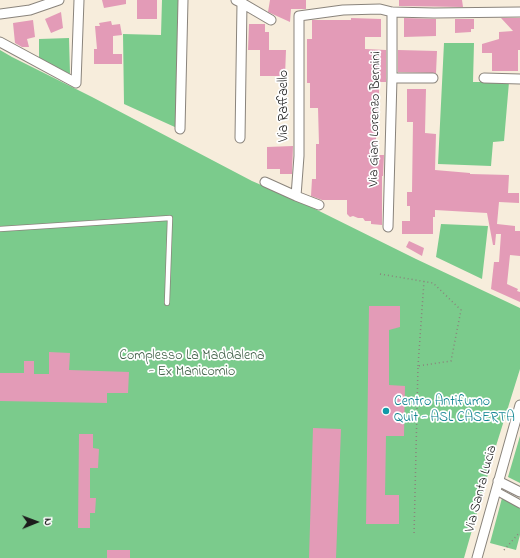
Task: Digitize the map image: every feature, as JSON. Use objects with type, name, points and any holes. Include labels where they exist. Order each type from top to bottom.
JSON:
[{"type":"street","points":[[0,14],[30,10],[59,0]]},
{"type":"street","points":[[0,42],[76,83],[79,0]]},
{"type":"street","points":[[180,129],[183,0]]},
{"type":"street","points":[[343,0],[343,10],[380,5],[392,12],[520,12]]},
{"type":"street","points":[[240,138],[239,2],[271,20]]},
{"type":"street","name":"Via Raffaello","points":[[296,196],[299,156],[299,16],[343,10]]},
{"type":"street","name":"Via Gian Lorenzo Bernini","points":[[388,227],[392,78],[392,12]]},
{"type":"street","points":[[392,78],[433,78]]},
{"type":"street","points":[[484,78],[520,79]]},
{"type":"street","points":[[265,182],[319,205]]},
{"type":"street","name":"Via Santa Lucia","points":[[477,558],[498,481],[518,417],[520,404]]},
{"type":"street","points":[[498,481],[520,492]]},
{"type":"street","points":[[500,493],[520,504]]},
{"type":"lane","points":[[0,229],[170,218],[167,303]]},
{"type":"path","points":[[380,274],[433,283],[461,310],[451,360],[418,366]]},
{"type":"path","points":[[414,536],[418,366],[424,281]]},
{"type":"path","points":[[504,550],[520,532]]},
{"type":"green space","points":[[162,0],[180,0],[177,128],[124,104],[123,34],[161,35]]},
{"type":"green space","points":[[69,38],[70,74],[39,59],[39,39]]},
{"type":"green space","points":[[444,43],[474,43],[473,82],[509,82],[504,141],[493,142],[491,166],[438,164]]},
{"type":"green space","name":"Complesso La Maddalena - Ex Manicomio","points":[[0,50],[252,181],[305,204],[520,308],[520,369],[464,558],[0,558]]},
{"type":"green space","points":[[441,224],[488,226],[482,279],[436,257]]},
{"type":"green space","points":[[520,436],[520,483],[508,477]]},
{"type":"green space","points":[[502,498],[520,508],[520,535],[516,550],[490,543]]},
{"type":"building","points":[[102,0],[126,0],[126,4],[104,8]]},
{"type":"building","points":[[137,0],[157,0],[157,19],[137,19]]},
{"type":"building","points":[[270,0],[306,0],[306,9],[291,9],[290,22],[268,12]]},
{"type":"building","points":[[399,0],[462,0],[463,7],[399,6]]},
{"type":"building","points":[[61,12],[63,28],[51,33],[45,19]]},
{"type":"building","points":[[351,18],[381,19],[381,37],[365,37],[365,49],[386,50],[386,82],[379,82],[379,111],[376,111],[376,155],[384,155],[382,176],[382,225],[371,224],[371,221],[365,221],[363,218],[353,216],[350,217],[347,214],[347,200],[322,200],[311,196],[312,179],[316,179],[316,144],[319,144],[318,108],[310,108],[310,83],[307,83],[307,39],[312,39],[312,20],[351,20]]},
{"type":"building","points":[[404,18],[436,19],[436,36],[404,37]]},
{"type":"building","points":[[501,18],[520,18],[520,50],[518,50],[518,71],[492,71],[492,53],[482,53],[482,44],[499,39],[499,32],[513,31]]},
{"type":"building","points":[[455,19],[474,19],[474,29],[471,29],[471,32],[455,33]]},
{"type":"building","points":[[33,20],[35,37],[27,39],[29,47],[22,47],[15,43],[13,23]]},
{"type":"building","points":[[111,21],[112,25],[120,24],[122,35],[113,36],[113,54],[122,54],[122,64],[94,64],[94,49],[97,49],[95,26],[100,26],[99,23]]},
{"type":"building","points":[[249,24],[265,24],[265,32],[269,32],[269,50],[286,50],[285,76],[260,76],[260,50],[248,50]]},
{"type":"building","points":[[398,50],[437,51],[436,73],[398,72]]},
{"type":"building","points":[[407,89],[426,89],[425,133],[436,134],[435,170],[470,174],[509,175],[508,193],[519,193],[519,203],[499,202],[497,224],[515,226],[515,231],[520,231],[520,256],[510,255],[507,284],[518,289],[517,291],[520,292],[520,302],[491,289],[494,262],[499,262],[501,234],[496,234],[495,245],[493,245],[487,213],[435,210],[435,217],[433,217],[433,234],[402,234],[402,221],[410,221],[410,206],[407,206],[407,192],[412,192],[413,122],[407,122]]},
{"type":"building","points":[[293,146],[292,174],[280,174],[280,169],[267,169],[267,147]]},
{"type":"building","points":[[409,241],[424,248],[422,256],[406,247]]},
{"type":"building","name":"Centro Antifumo Quit - ASL CASERTA","points":[[369,306],[400,306],[400,327],[389,330],[389,385],[405,386],[404,436],[386,436],[385,495],[399,495],[399,524],[366,524]]},
{"type":"building","points":[[49,352],[70,353],[69,370],[129,372],[128,393],[107,393],[107,403],[0,401],[0,373],[24,373],[24,361],[34,361],[34,374],[49,374]]},
{"type":"building","points":[[313,428],[341,429],[336,558],[309,558]]},
{"type":"building","points":[[79,434],[93,434],[93,448],[99,449],[98,468],[90,468],[90,498],[96,498],[95,513],[90,513],[90,528],[78,528]]},
{"type":"building","points":[[107,550],[130,550],[130,558],[107,558]]},
{"type":"place","name":"Centro Antifumo Quit - ASL CASERTA","points":[[386,411]]}]
